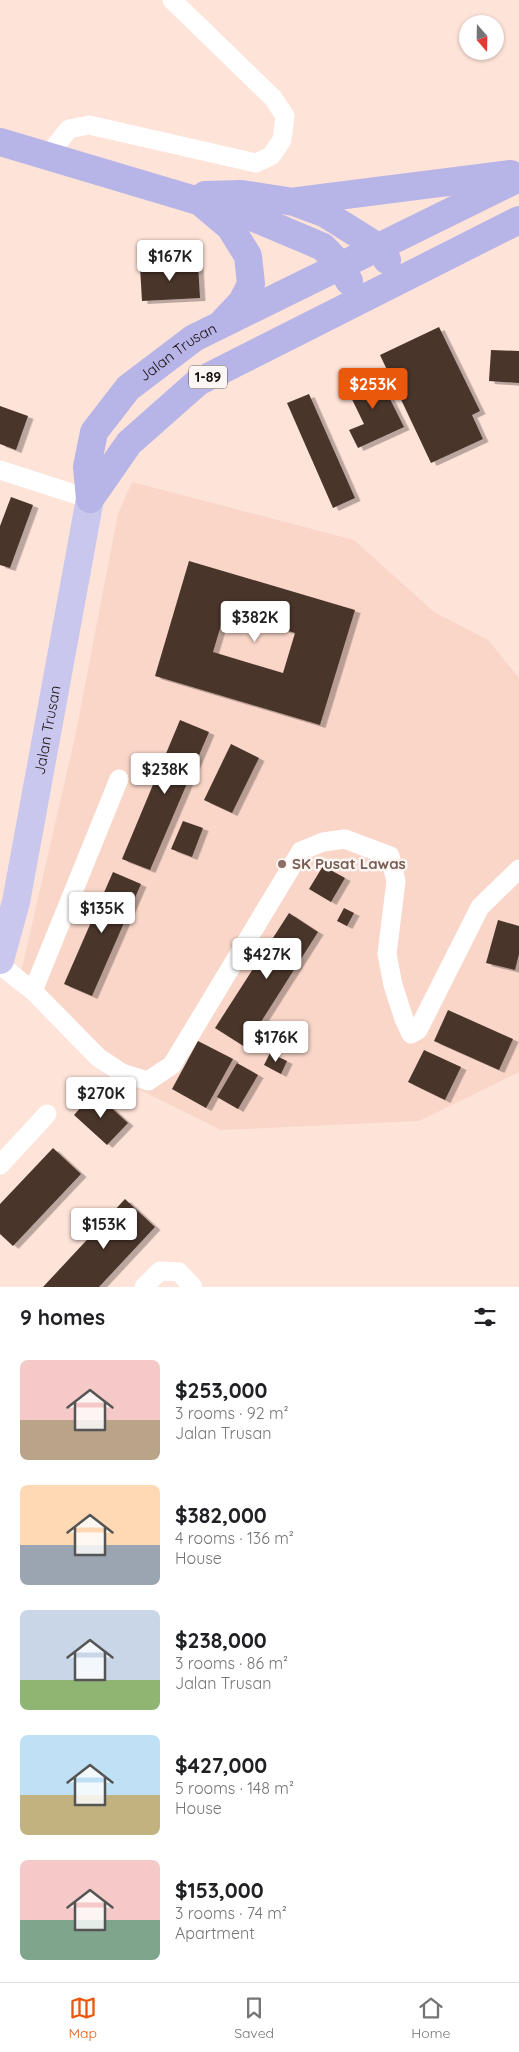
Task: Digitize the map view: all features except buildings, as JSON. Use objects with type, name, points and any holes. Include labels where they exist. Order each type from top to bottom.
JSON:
[{"type":"highway","points":[[0,142],[252,217],[308,239],[323,247],[341,266],[360,300]]},
{"type":"highway","points":[[294,202],[519,172]]},
{"type":"highway","name":"Jalan Trusan","points":[[90,499],[87,467],[94,432],[128,388],[194,338],[519,178]]},
{"type":"highway","points":[[190,199],[242,194],[294,202],[324,213],[380,248],[398,282]]},
{"type":"highway","points":[[190,199],[230,227],[248,256],[251,284],[242,302],[217,327]]},
{"type":"highway","name":"Jalan Trusan","points":[[90,499],[129,443],[198,382],[519,220]]},
{"type":"main road","name":"Jalan Trusan","points":[[0,960],[16,902],[90,499]]},
{"type":"street","points":[[46,156],[69,129],[89,125],[256,164],[271,156],[282,140],[285,116],[273,98],[172,0]]},
{"type":"street","points":[[0,470],[90,499]]},
{"type":"street","points":[[33,992],[119,779]]},
{"type":"street","points":[[0,965],[33,992],[99,1058],[122,1073],[148,1080],[172,1066],[301,851],[322,842],[345,839],[390,856],[396,880],[387,954],[393,985],[411,1034],[418,1030],[480,907],[519,869]]},
{"type":"street","points":[[0,1165],[47,1114]]},
{"type":"street","points":[[144,1287],[160,1271],[179,1272],[193,1287]]},
{"type":"shaded area","name":"SK Pusat Lawas","points":[[132,482],[354,540],[434,612],[488,640],[519,678],[519,1072],[419,1121],[221,1130],[106,1073],[17,990],[75,737],[118,514]]},
{"type":"place","name":"SK Pusat Lawas","points":[[282,864]]}]
